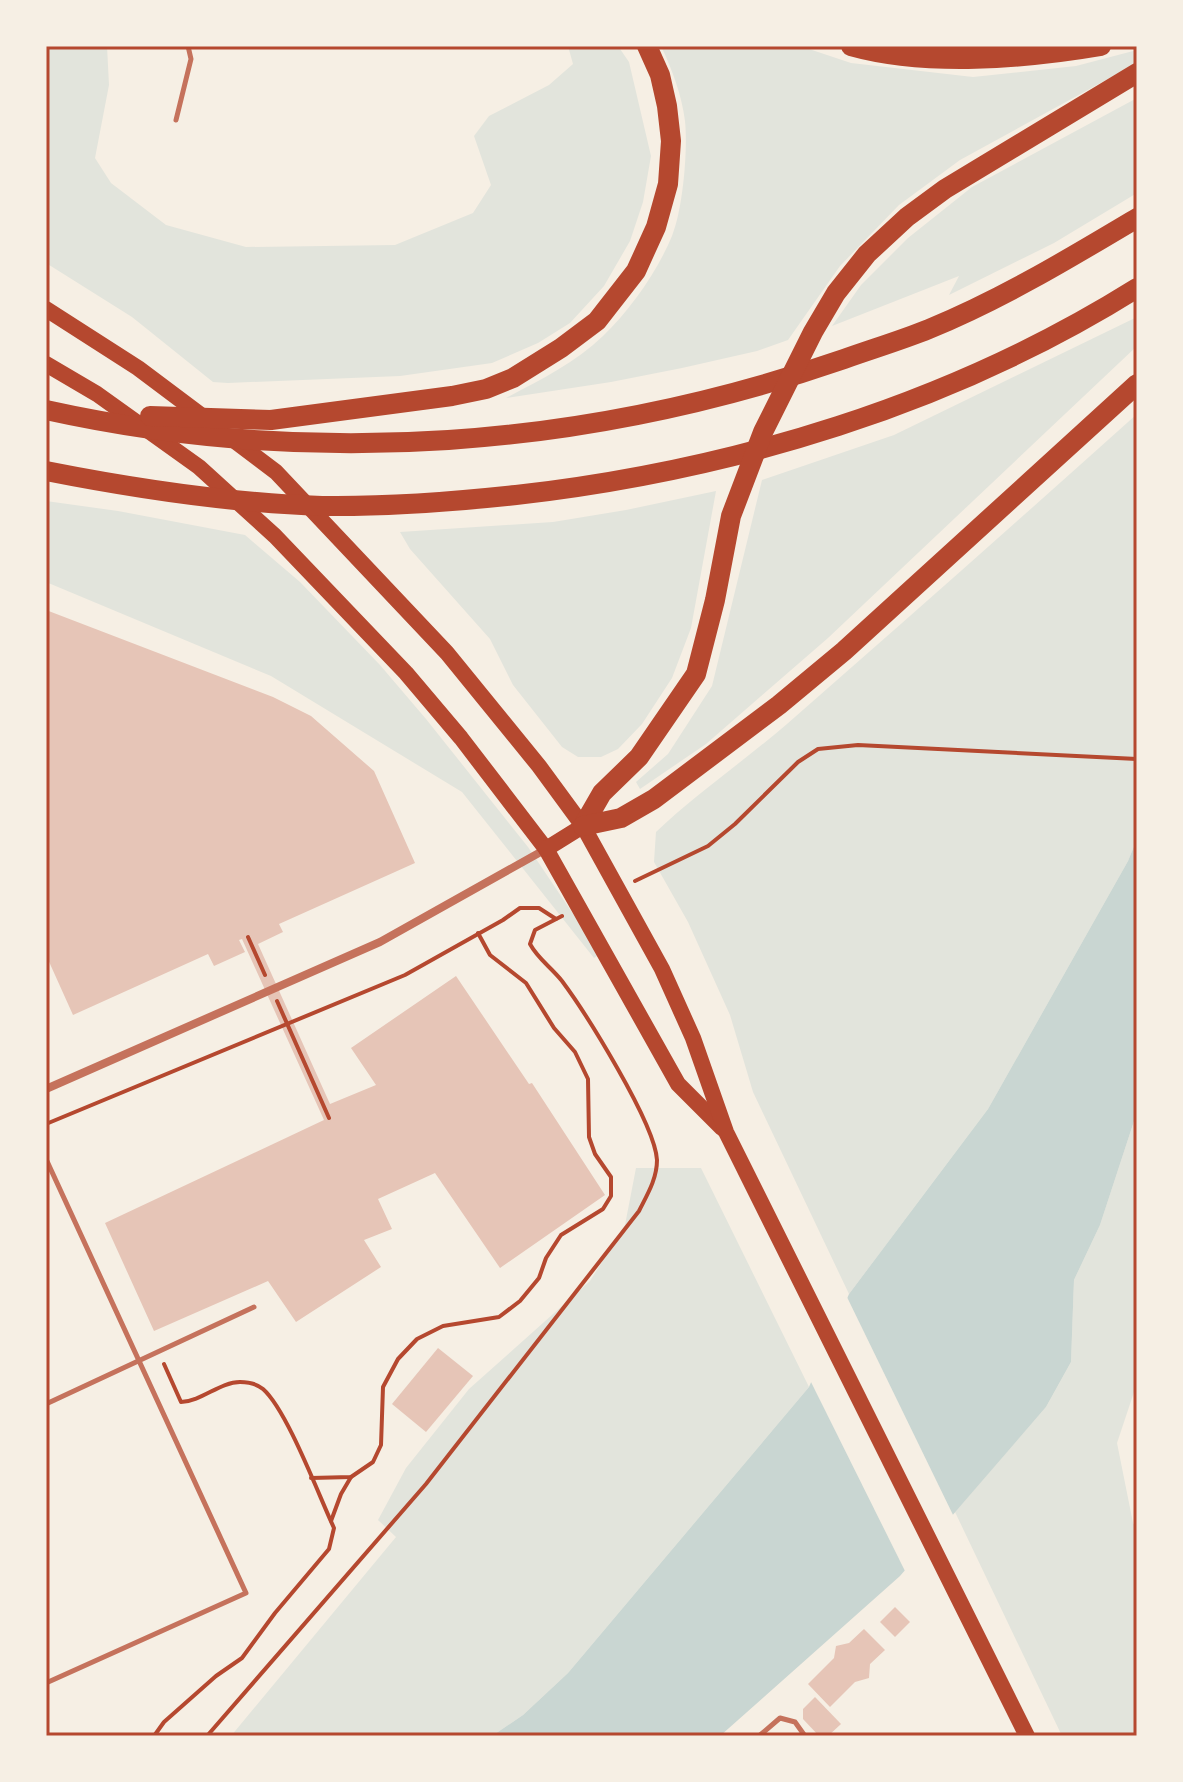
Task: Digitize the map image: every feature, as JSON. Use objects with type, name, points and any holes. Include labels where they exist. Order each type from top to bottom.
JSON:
[{"type":"highway","points":[[55,412],[271,420],[452,396],[486,389],[513,378],[597,321],[636,271],[656,227],[668,184],[671,141],[660,75],[647,46]]},
{"type":"highway","points":[[851,46],[876,53],[952,58],[1040,57],[1101,46]]},
{"type":"highway","points":[[583,826],[602,793],[639,757],[696,674],[712,613],[731,516],[763,432],[836,293],[877,245],[907,217],[945,189],[1137,73]]},
{"type":"highway","points":[[55,412],[229,438],[322,445],[498,437],[662,411],[771,384],[929,329],[1033,278],[1137,218]]},
{"type":"highway","points":[[46,471],[110,484],[223,499],[363,506],[444,503],[625,480],[788,442],[887,410],[1006,360],[1137,288]]},
{"type":"highway","points":[[583,826],[621,818],[654,799],[779,705],[844,651],[1137,384]]},
{"type":"main road","points":[[46,309],[138,368],[276,472],[447,653],[539,766],[583,826],[662,969],[693,1038],[726,1132],[1027,1736]]},
{"type":"main road","points":[[46,364],[97,394],[199,467],[275,536],[406,673],[470,749],[546,849],[678,1084],[726,1132]]},
{"type":"main road","points":[[546,849],[583,826]]},
{"type":"street","points":[[46,1089],[380,942],[546,849]]},
{"type":"lane","points":[[176,120],[191,59],[188,46]]},
{"type":"lane","points":[[46,1159],[246,1593],[46,1683]]},
{"type":"lane","points":[[46,1404],[254,1307]]},
{"type":"lane","points":[[759,1736],[780,1718],[795,1722],[805,1736]]},
{"type":"path","points":[[652,873],[708,846],[798,762],[818,749],[858,745],[1137,759]]},
{"type":"path","points":[[46,1124],[369,991],[405,975],[520,908],[539,908],[556,919],[535,930],[530,944],[538,958],[553,969],[579,1004],[644,1121],[657,1158],[653,1183],[639,1211],[426,1484],[207,1736]]},
{"type":"path","points":[[331,1521],[351,1477],[373,1462],[381,1445],[383,1387],[398,1359],[417,1339],[443,1326],[499,1317],[520,1301],[539,1278],[546,1258],[561,1235],[603,1209],[611,1196],[611,1177],[595,1154],[589,1137],[588,1079],[575,1052],[554,1028],[526,983],[490,955],[478,933]]},
{"type":"path","points":[[248,937],[267,979]]},
{"type":"path","points":[[273,993],[329,1118]]},
{"type":"path","points":[[154,1736],[164,1722],[195,1694],[242,1658],[329,1549],[334,1528],[278,1406],[262,1388],[251,1383],[234,1382],[195,1401],[181,1402],[158,1351]]},
{"type":"path","points":[[311,1478],[351,1477]]},
{"type":"shaded area","points":[[46,46],[107,46],[109,85],[95,158],[111,183],[166,225],[246,247],[395,245],[473,213],[491,185],[474,136],[489,116],[549,85],[573,64],[568,46],[618,46],[629,62],[651,156],[643,202],[630,241],[604,286],[570,323],[538,343],[492,363],[400,376],[213,382],[132,317],[46,263]]},
{"type":"shaded area","points":[[661,46],[800,46],[851,63],[973,77],[1076,66],[1137,50],[1137,63],[960,160],[899,205],[840,266],[788,340],[757,351],[682,368],[506,398],[569,363],[603,336],[642,289],[672,236],[682,195],[686,133],[679,92]]},
{"type":"shaded area","points":[[1137,98],[1137,193],[1054,243],[949,295],[959,276],[832,326],[861,285],[908,238],[972,187]]},
{"type":"shaded area","points":[[1137,317],[1137,346],[828,638],[706,744],[640,789],[636,782],[668,754],[712,686],[762,480],[894,435]]},
{"type":"shaded area","points":[[1137,414],[1137,839],[1128,861],[988,1109],[849,1294],[753,1092],[730,1015],[688,922],[654,862],[656,832],[787,724]]},
{"type":"shaded area","points":[[716,491],[691,628],[672,678],[642,724],[618,749],[601,757],[578,757],[562,747],[513,685],[490,639],[410,549],[400,532],[553,522]]},
{"type":"shaded area","points":[[46,501],[245,535],[300,582],[380,665],[426,719],[528,847],[600,954],[594,958],[462,792],[271,676],[46,582]]},
{"type":"shaded area","points":[[1137,839],[1137,1112],[1100,1225],[1074,1280],[1071,1362],[1046,1407],[900,1576],[720,1736],[492,1736],[523,1715],[568,1673],[809,1387],[849,1294],[988,1109],[1128,861]]},
{"type":"shaded area","points":[[1137,1112],[1137,1383],[1117,1443],[1133,1523],[1137,1529],[1137,1736],[1062,1736],[955,1512],[1046,1407],[1071,1362],[1074,1280],[1100,1225]]},
{"type":"shaded area","points":[[636,1168],[701,1168],[809,1387],[568,1673],[523,1715],[492,1736],[231,1736],[396,1537],[378,1520],[406,1468],[469,1389],[590,1281],[625,1225]]},
{"type":"pier","points":[[845,1293],[955,1519],[907,1575],[809,1378]]},
{"type":"building","points":[[46,610],[273,697],[311,716],[374,771],[415,863],[279,924],[283,932],[258,944],[330,1104],[376,1085],[351,1048],[456,976],[529,1084],[532,1083],[605,1195],[500,1268],[435,1173],[378,1199],[392,1229],[364,1240],[381,1267],[296,1322],[268,1281],[154,1331],[105,1223],[324,1120],[242,939],[239,940],[245,952],[214,966],[208,954],[73,1015],[46,955]]},
{"type":"building","points":[[438,1348],[473,1376],[426,1432],[392,1404]]},
{"type":"building","points":[[895,1607],[910,1622],[895,1637],[880,1622]]},
{"type":"building","points":[[864,1629],[885,1650],[870,1664],[869,1678],[855,1682],[830,1707],[808,1684],[834,1658],[836,1646],[849,1643]]},
{"type":"building","points":[[815,1697],[841,1724],[828,1736],[819,1736],[803,1719],[803,1709]]}]
